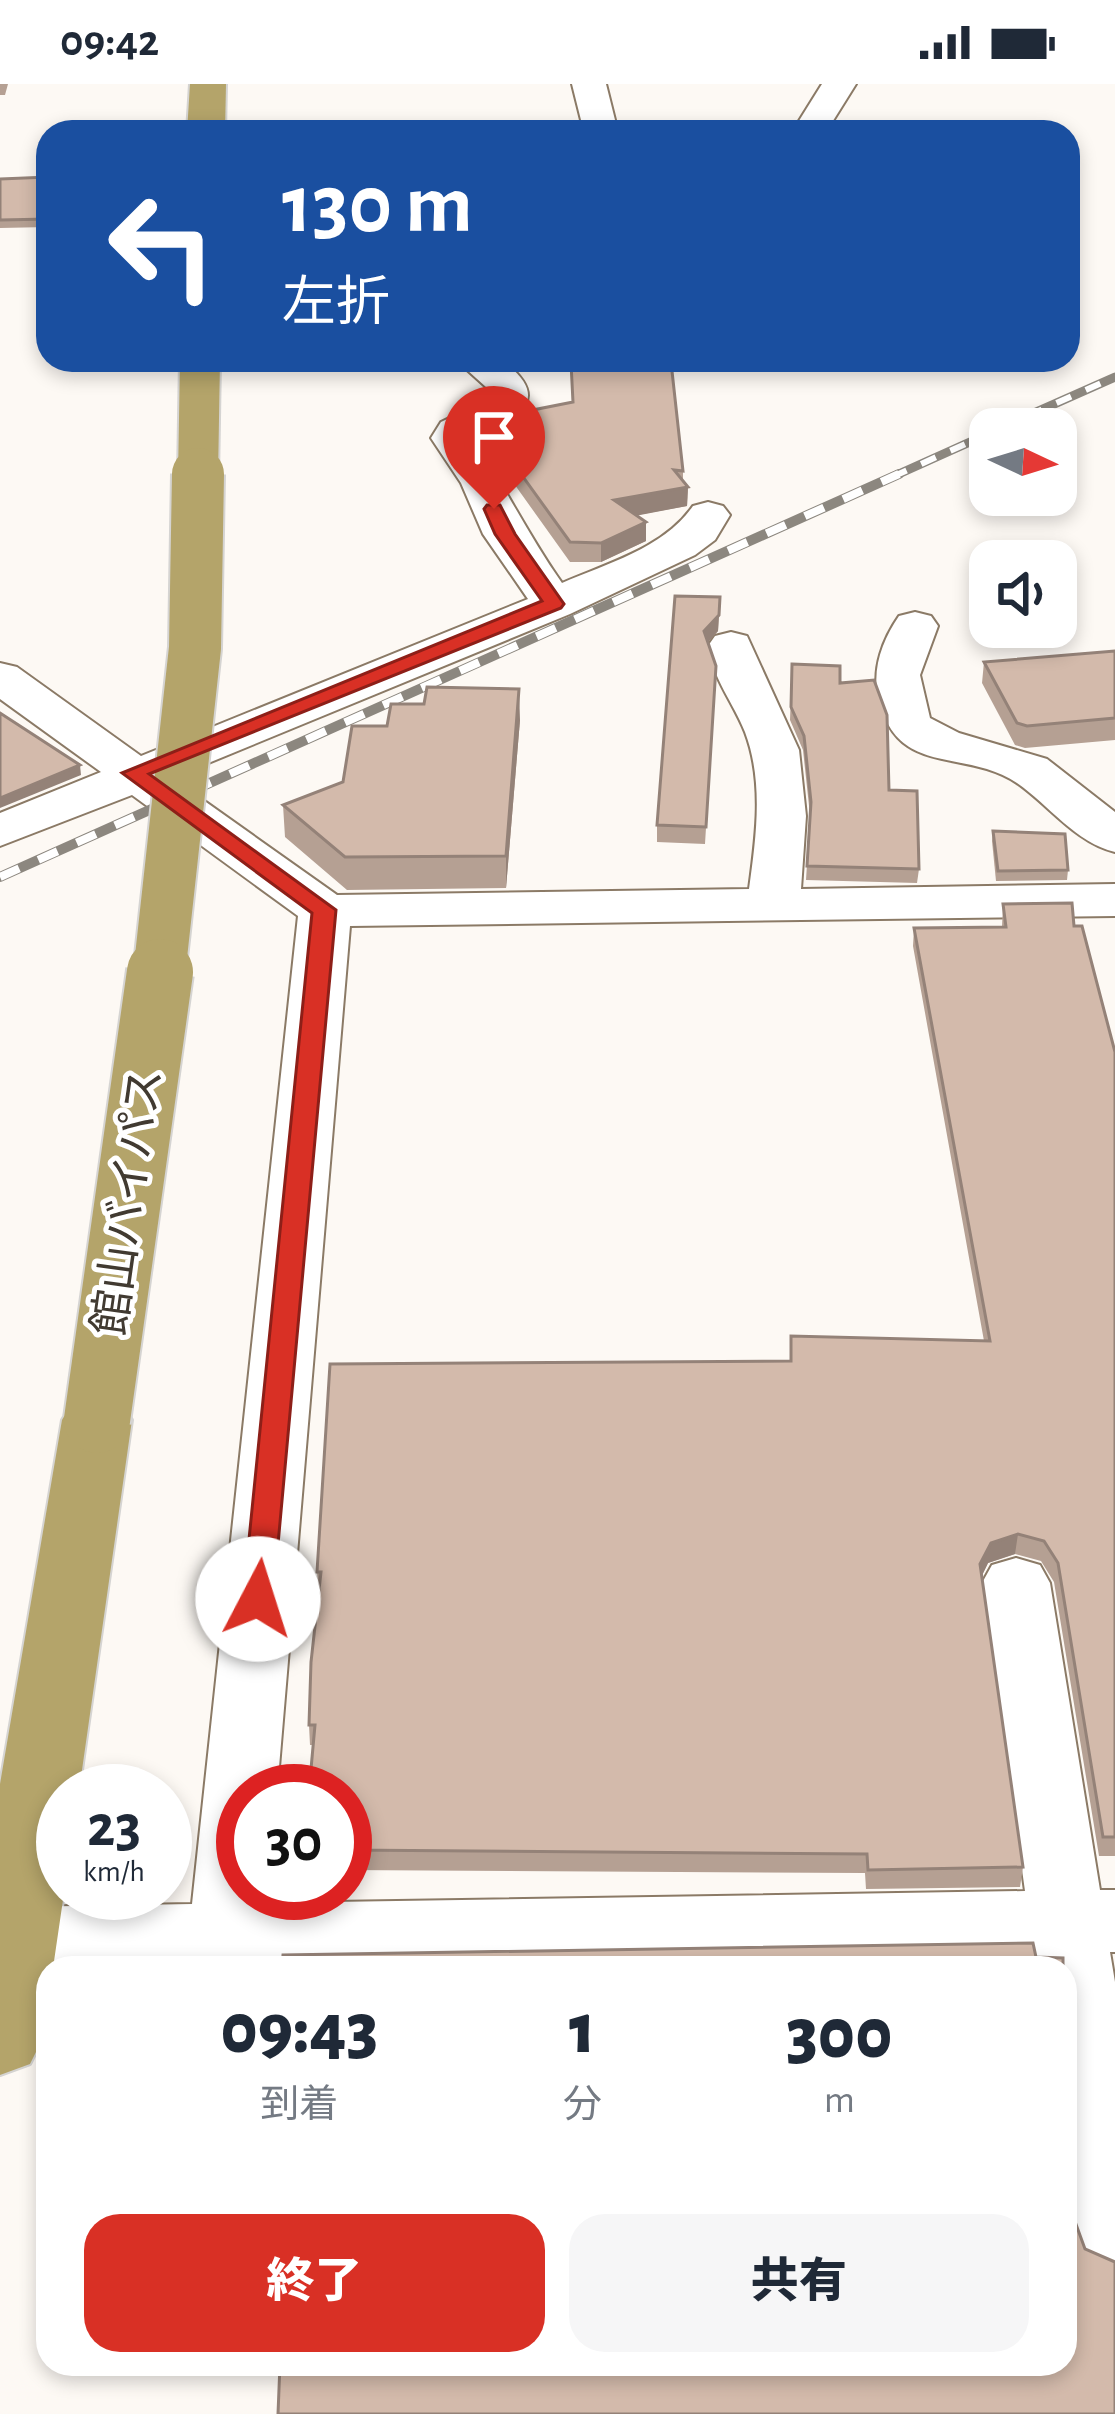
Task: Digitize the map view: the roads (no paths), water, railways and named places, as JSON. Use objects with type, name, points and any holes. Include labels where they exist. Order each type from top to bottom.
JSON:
[{"type":"highway","points":[[206,120],[208,84]]},
{"type":"highway","name":"館山バイパス","points":[[0,2038],[98,1420],[177,842],[195,648],[200,372]]},
{"type":"street","points":[[589,84],[599,120]]},
{"type":"street","points":[[816,120],[839,84]]},
{"type":"street","points":[[493,372],[505,381],[510,399],[506,408],[456,431],[452,438],[482,483],[505,534],[554,604]]},
{"type":"street","points":[[0,831],[554,604],[680,546],[700,530],[708,515]]},
{"type":"street","points":[[915,626],[897,675],[908,725],[942,743],[1030,769],[1059,787],[1115,837]]},
{"type":"street","points":[[731,646],[733,668],[770,733],[782,812],[773,905]]},
{"type":"street","points":[[0,677],[325,910],[1115,900]]},
{"type":"street","points":[[1059,787],[1115,782]]},
{"type":"street","points":[[227,1932],[325,910]]},
{"type":"street","points":[[1016,1583],[1090,1921],[1115,2235]]},
{"type":"street","points":[[16,1938],[1090,1921]]},
{"type":"railway","points":[[1045,408],[1115,377]]},
{"type":"railway","points":[[892,477],[969,442]]},
{"type":"railway","points":[[0,877],[899,474]]}]
